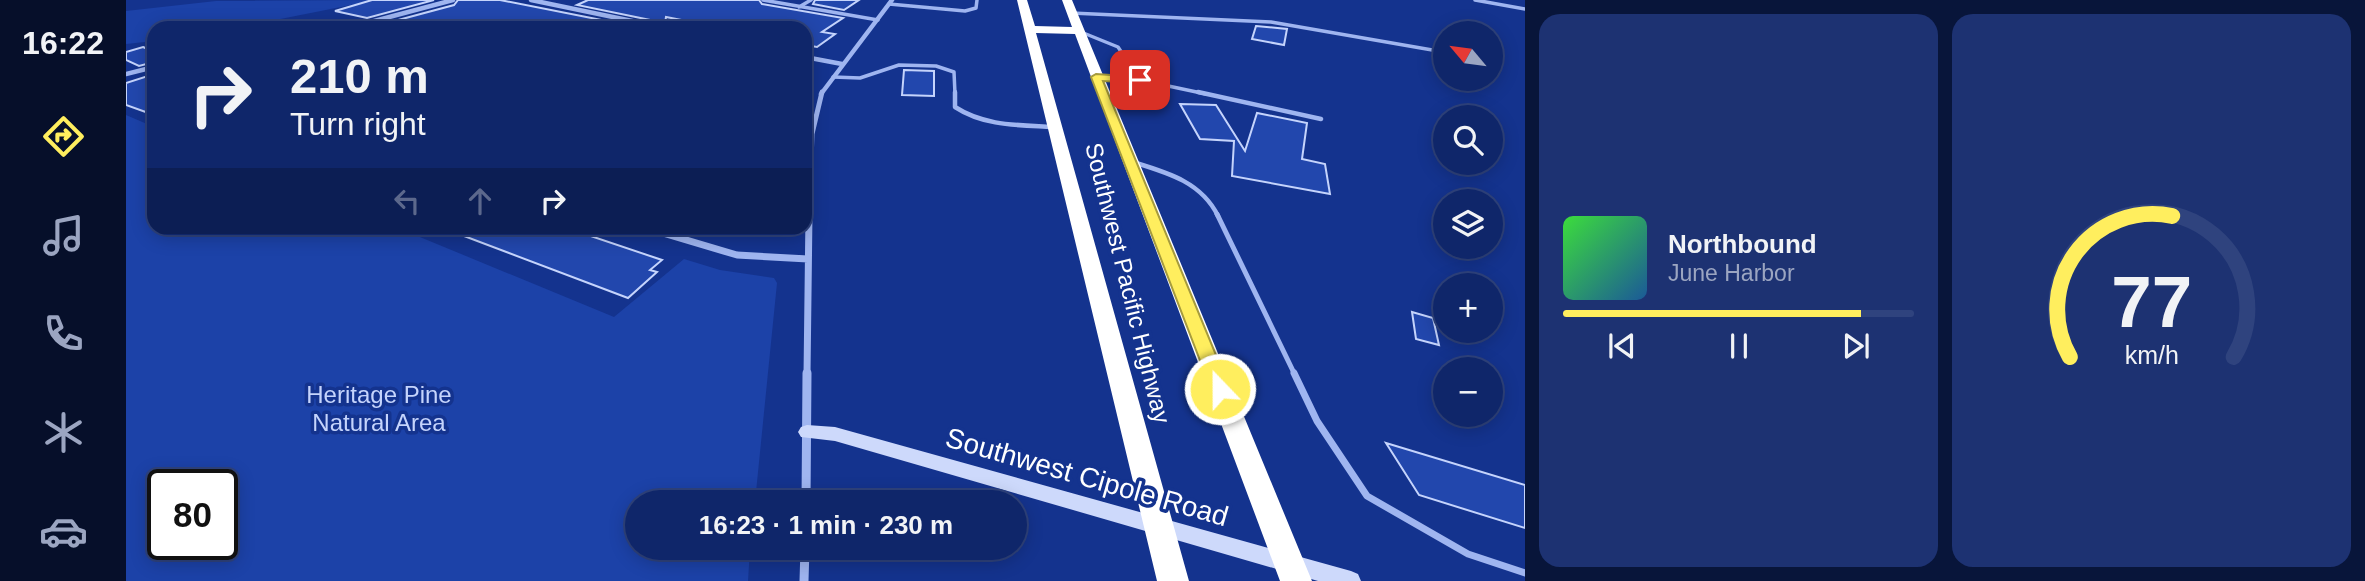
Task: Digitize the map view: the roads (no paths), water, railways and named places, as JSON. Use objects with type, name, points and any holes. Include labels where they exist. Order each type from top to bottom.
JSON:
[{"type":"highway","name":"Southwest Pacific Highway","points":[[1022,0],[1173,581]]},
{"type":"highway","name":"Southwest Pacific Highway","points":[[1072,15],[1293,572]]},
{"type":"highway","points":[[1030,29],[1072,15]]},
{"type":"street","points":[[377,21],[453,0]]},
{"type":"street","points":[[531,0],[632,21]]},
{"type":"street","points":[[812,168],[819,99],[833,76],[891,2]]},
{"type":"street","points":[[812,59],[842,65]]},
{"type":"street","points":[[126,74],[147,69]]},
{"type":"street","points":[[670,235],[737,255],[807,259]]},
{"type":"street","points":[[806,490],[808,235]]},
{"type":"street","name":"Southwest Cipole Road","points":[[807,432],[835,434],[1158,528],[1293,572],[1351,581]]},
{"type":"street","points":[[804,581],[805,560]]},
{"type":"lane","points":[[763,0],[877,20]]},
{"type":"lane","points":[[799,7],[811,0]]},
{"type":"lane","points":[[891,2],[965,11],[976,8],[977,0]]},
{"type":"lane","points":[[1475,0],[1525,9]]},
{"type":"lane","points":[[1072,15],[1271,22],[1433,50]]},
{"type":"lane","points":[[1072,15],[1123,50],[1140,80]]},
{"type":"lane","points":[[833,76],[860,78],[899,65],[947,67],[954,72],[956,107],[965,114],[1005,124],[1056,127]]},
{"type":"lane","points":[[1096,77],[1140,80],[1321,119]]},
{"type":"lane","points":[[1129,161],[1181,177],[1212,203],[1317,421],[1367,496],[1468,554],[1525,573]]},
{"type":"park label","name":"Heritage Pine Natural Area","points":[[379,408]]}]
